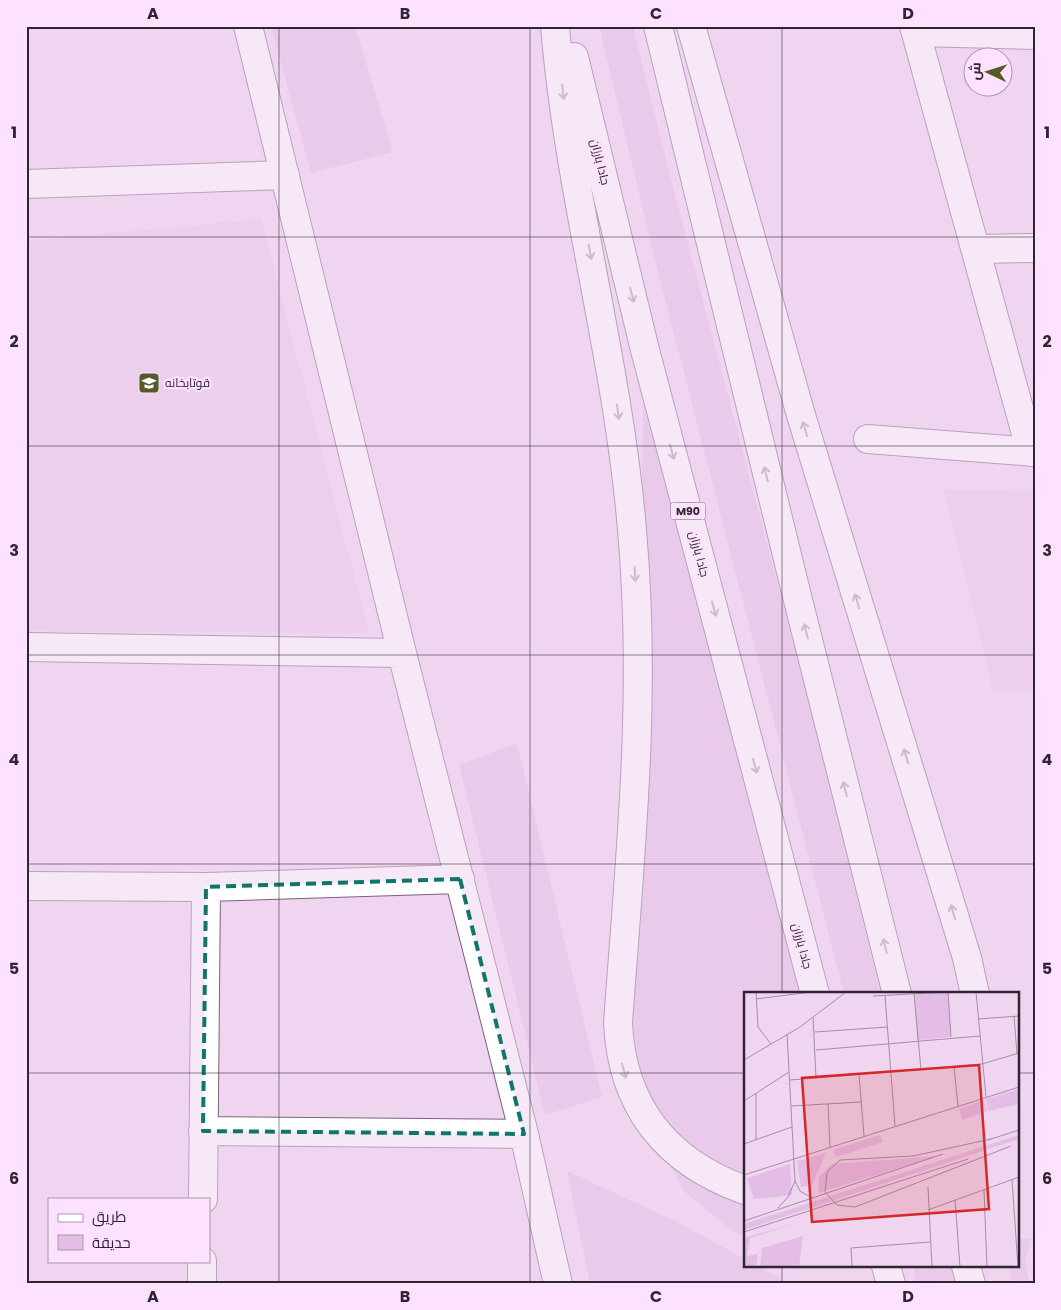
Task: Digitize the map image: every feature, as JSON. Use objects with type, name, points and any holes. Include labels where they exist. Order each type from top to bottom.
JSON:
[{"type":"main road","points":[[248,26],[402,653],[524,1134],[558,1284]]},
{"type":"main road","points":[[555,26],[577,188],[614,379],[633,531],[638,624],[636,783],[618,1023],[619,1047],[624,1071],[632,1093],[656,1132],[688,1162],[707,1174],[744,1190]]},
{"type":"main road","name":"جادا بارزان","points":[[567,26],[645,350],[814,992]]},
{"type":"main road","points":[[658,26],[794,588],[896,992]]},
{"type":"main road","points":[[691,26],[801,415],[968,958],[975,992]]},
{"type":"main road","points":[[868,439],[1033,452],[915,29],[1035,35]]},
{"type":"main road","points":[[26,184],[285,175]]},
{"type":"main road","points":[[976,249],[1035,248]]},
{"type":"main road","points":[[26,647],[402,653]]},
{"type":"main road","points":[[26,886],[206,887],[460,879]]},
{"type":"main road","points":[[203,1198],[206,887]]},
{"type":"main road","points":[[203,1131],[524,1134]]},
{"type":"main road","points":[[202,1262],[202,1284]]},
{"type":"main road","points":[[886,1268],[890,1284]]},
{"type":"main road","points":[[967,1268],[971,1284]]},
{"type":"highlighted area","points":[[460,879],[524,1134],[203,1131],[206,887]]},
{"type":"shaded area","points":[[261,219],[369,633],[26,631],[28,241]]},
{"type":"shaded area","points":[[944,489],[1035,490],[1035,691],[993,691]]},
{"type":"green space","points":[[271,26],[355,26],[393,152],[311,173]]},
{"type":"green space","points":[[599,26],[633,26],[669,172],[885,992],[843,992],[657,268]]},
{"type":"green space","points":[[645,350],[814,992],[744,992],[744,1236],[735,1233],[685,1192],[650,1129],[629,1001]]},
{"type":"green space","points":[[517,743],[602,1097],[545,1115],[459,765]]},
{"type":"green space","points":[[567,1171],[675,1221],[744,1258],[744,1268],[761,1268],[789,1284],[590,1284]]},
{"type":"green space","points":[[1018,1238],[1031,1239],[1025,1262],[1030,1284],[1013,1284],[1009,1268],[1018,1268]]},
{"type":"green space","points":[[913,1268],[956,1268],[960,1284],[917,1284]]},
{"type":"place","name":"قوتابخانه","points":[[149,383]]}]
